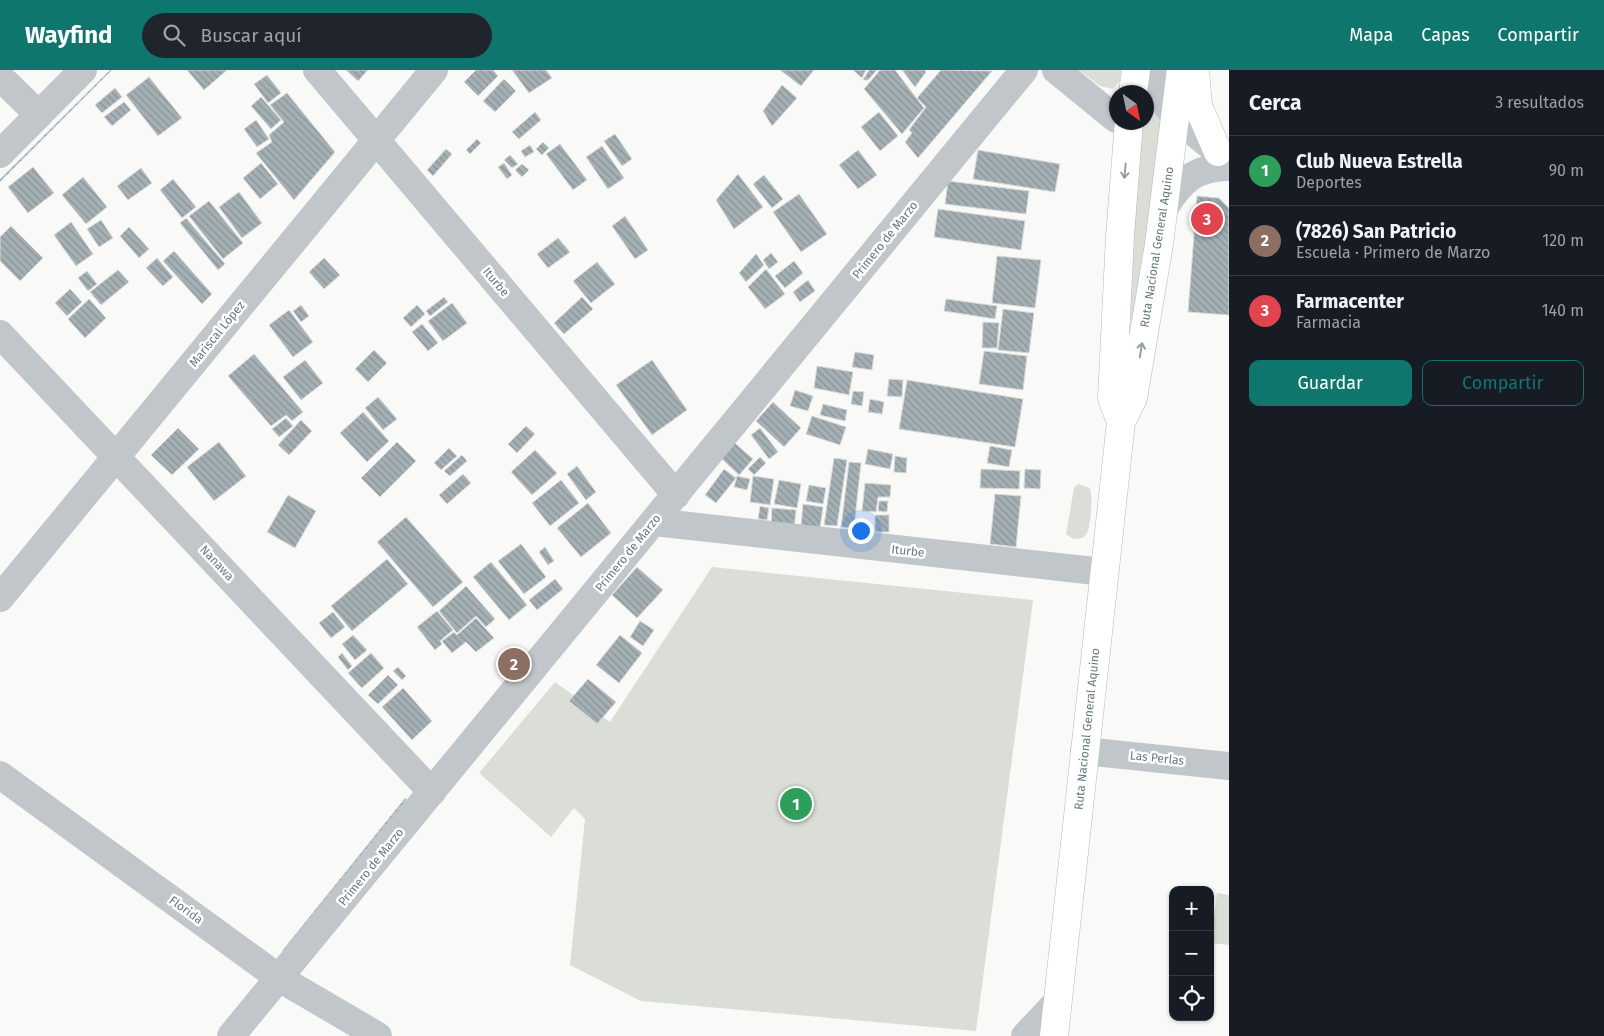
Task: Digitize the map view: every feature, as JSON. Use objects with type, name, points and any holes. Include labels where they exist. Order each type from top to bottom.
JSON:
[{"type":"highway","points":[[1134,85],[1136,70]]},
{"type":"highway","name":"Ruta Nacional General Aquino","points":[[1054,1036],[1121,422],[1133,398],[1164,209],[1181,70]]},
{"type":"highway","points":[[1195,70],[1198,106],[1226,158]]},
{"type":"highway","name":"Ruta Nacional General Aquino","points":[[1121,422],[1112,398],[1124,130]]},
{"type":"street","points":[[0,154],[83,70]]},
{"type":"street","name":"Iturbe","points":[[317,70],[676,495]]},
{"type":"street","name":"Mariscal López","points":[[0,598],[434,70]]},
{"type":"street","name":"Primero de Marzo","points":[[231,1036],[1024,70]]},
{"type":"street","points":[[1056,70],[1109,111]]},
{"type":"street","points":[[1154,70],[1164,102],[1176,118],[1226,158],[1187,179],[1174,192],[1164,209]]},
{"type":"street","points":[[0,77],[39,115]]},
{"type":"street","name":"Nanawa","points":[[0,334],[432,792]]},
{"type":"street","name":"Iturbe","points":[[654,522],[1104,572]]},
{"type":"street","name":"Las Perlas","points":[[1084,751],[1229,766]]},
{"type":"street","name":"Florida","points":[[0,775],[280,978],[378,1036]]},
{"type":"street","points":[[1025,1036],[1057,1002]]},
{"type":"shaded area","points":[[112,70],[0,182],[0,179]]},
{"type":"shaded area","points":[[1079,70],[1121,70],[1120,81],[1116,85],[1109,85],[1109,88],[1100,86]]},
{"type":"shaded area","points":[[1146,70],[1152,85],[1146,85]]},
{"type":"shaded area","points":[[1154,92],[1162,113],[1150,226],[1131,328],[1130,281],[1140,130],[1154,130]]},
{"type":"shaded area","points":[[1078,484],[1090,488],[1090,517],[1086,535],[1082,538],[1073,539],[1066,534],[1074,488]]},
{"type":"shaded area","points":[[712,567],[1033,600],[976,1031],[641,1001],[570,965],[585,819],[574,808],[551,837],[479,773],[555,682],[610,722]]},
{"type":"shaded area","points":[[405,798],[407,800],[284,952],[282,951]]},
{"type":"shaded area","points":[[1217,893],[1229,895],[1229,945],[1214,943],[1214,918]]},
{"type":"building","points":[[187,70],[227,70],[204,90]]},
{"type":"building","points":[[346,70],[368,70],[358,81]]},
{"type":"building","points":[[476,70],[493,70],[498,76],[478,96],[464,82]]},
{"type":"building","points":[[512,70],[546,70],[552,78],[529,93]]},
{"type":"building","points":[[780,70],[814,70],[801,86]]},
{"type":"building","points":[[853,70],[866,70],[862,78]]},
{"type":"building","points":[[869,70],[877,70],[868,80],[863,80]]},
{"type":"building","points":[[880,70],[895,70],[924,108],[902,134],[864,89]]},
{"type":"building","points":[[902,70],[924,70],[926,72],[915,87]]},
{"type":"building","points":[[941,70],[992,71],[918,158],[905,142],[912,133],[909,130],[926,107],[917,98]]},
{"type":"building","points":[[267,75],[281,93],[268,103],[254,84]]},
{"type":"building","points":[[149,77],[182,118],[158,136],[126,95]]},
{"type":"building","points":[[504,79],[516,91],[495,112],[483,101]]},
{"type":"building","points":[[782,85],[797,98],[772,126],[763,111]]},
{"type":"building","points":[[115,88],[122,97],[102,113],[95,105]]},
{"type":"building","points":[[287,93],[335,152],[294,200],[256,153],[272,142],[269,135],[284,122],[270,105]]},
{"type":"building","points":[[261,97],[281,120],[271,129],[251,106]]},
{"type":"building","points":[[124,102],[131,110],[112,126],[104,117]]},
{"type":"building","points":[[535,112],[541,120],[519,139],[512,132]]},
{"type":"building","points":[[879,112],[898,136],[880,151],[861,127]]},
{"type":"building","points":[[256,120],[269,139],[257,147],[244,129]]},
{"type":"building","points":[[615,134],[632,159],[622,166],[604,141]]},
{"type":"building","points":[[477,139],[481,143],[470,154],[466,150]]},
{"type":"building","points":[[543,142],[549,148],[542,155],[536,149]]},
{"type":"building","points":[[560,144],[587,180],[573,190],[546,154]]},
{"type":"building","points":[[530,145],[534,152],[525,157],[521,151]]},
{"type":"building","points":[[602,146],[624,178],[608,189],[586,157]]},
{"type":"building","points":[[446,149],[452,154],[433,176],[427,170]]},
{"type":"building","points":[[858,150],[877,175],[858,189],[839,165]]},
{"type":"building","points":[[978,150],[1060,164],[1055,192],[973,179]]},
{"type":"building","points":[[510,155],[518,164],[512,168],[504,160]]},
{"type":"building","points":[[261,163],[278,184],[260,199],[243,178]]},
{"type":"building","points":[[504,163],[512,175],[507,179],[498,167]]},
{"type":"building","points":[[522,164],[529,170],[522,177],[515,170]]},
{"type":"building","points":[[33,167],[54,193],[28,213],[8,187]]},
{"type":"building","points":[[141,168],[152,183],[128,200],[117,186]]},
{"type":"building","points":[[738,174],[763,207],[734,229],[716,200]]},
{"type":"building","points":[[764,175],[783,199],[772,208],[753,184]]},
{"type":"building","points":[[83,177],[107,207],[86,224],[62,195]]},
{"type":"building","points":[[173,179],[196,207],[182,218],[160,190]]},
{"type":"building","points":[[948,181],[1029,191],[1026,214],[945,204]]},
{"type":"building","points":[[239,192],[262,223],[242,238],[219,207]]},
{"type":"building","points":[[799,194],[827,234],[801,252],[773,212]]},
{"type":"building","points":[[1197,196],[1219,198],[1229,208],[1229,315],[1188,312]]},
{"type":"building","points":[[209,201],[243,243],[223,259],[189,216]]},
{"type":"building","points":[[938,209],[1025,221],[1021,250],[934,237]]},
{"type":"building","points":[[625,216],[648,250],[635,259],[612,226]]},
{"type":"building","points":[[186,218],[225,264],[218,270],[180,223]]},
{"type":"building","points":[[101,220],[113,238],[99,247],[87,229]]},
{"type":"building","points":[[71,222],[93,254],[76,266],[54,235]]},
{"type":"building","points":[[11,226],[43,258],[20,281],[0,261],[0,237]]},
{"type":"building","points":[[129,227],[149,249],[139,258],[120,236]]},
{"type":"building","points":[[558,238],[570,252],[548,268],[537,254]]},
{"type":"building","points":[[174,251],[212,294],[202,304],[163,261]]},
{"type":"building","points":[[771,253],[778,262],[769,269],[763,260]]},
{"type":"building","points":[[756,254],[764,265],[746,282],[739,273]]},
{"type":"building","points":[[997,256],[1041,260],[1035,308],[992,303]]},
{"type":"building","points":[[157,258],[173,277],[163,286],[146,268]]},
{"type":"building","points":[[324,258],[340,275],[324,289],[309,272]]},
{"type":"building","points":[[794,261],[803,273],[785,288],[775,276]]},
{"type":"building","points":[[597,262],[615,284],[591,303],[573,281]]},
{"type":"building","points":[[766,269],[785,294],[765,309],[748,287]]},
{"type":"building","points":[[118,270],[129,282],[101,305],[90,292]]},
{"type":"building","points":[[87,271],[97,284],[88,291],[78,278]]},
{"type":"building","points":[[808,280],[815,291],[800,302],[793,292]]},
{"type":"building","points":[[70,289],[82,302],[67,316],[55,303]]},
{"type":"building","points":[[444,297],[448,302],[430,316],[426,311]]},
{"type":"building","points":[[582,297],[593,309],[564,334],[554,323]]},
{"type":"building","points":[[89,299],[106,318],[85,338],[68,319]]},
{"type":"building","points":[[946,299],[997,306],[995,319],[944,311]]},
{"type":"building","points":[[452,303],[467,323],[443,341],[428,321]]},
{"type":"building","points":[[301,305],[309,316],[301,322],[293,311]]},
{"type":"building","points":[[417,305],[425,314],[411,327],[403,318]]},
{"type":"building","points":[[1003,309],[1034,313],[1029,353],[998,350]]},
{"type":"building","points":[[289,310],[313,342],[293,357],[269,325]]},
{"type":"building","points":[[983,322],[999,323],[997,348],[982,348]]},
{"type":"building","points":[[422,324],[438,343],[428,351],[412,332]]},
{"type":"building","points":[[374,350],[387,363],[368,382],[355,369]]},
{"type":"building","points":[[984,351],[1027,356],[1023,390],[979,384]]},
{"type":"building","points":[[855,352],[874,355],[872,370],[852,367]]},
{"type":"building","points":[[254,354],[303,412],[292,421],[286,415],[271,426],[228,376]]},
{"type":"building","points":[[305,360],[323,383],[301,400],[283,377]]},
{"type":"building","points":[[652,360],[687,410],[652,435],[616,385]]},
{"type":"building","points":[[817,366],[853,372],[849,395],[814,388]]},
{"type":"building","points":[[889,379],[903,380],[902,397],[887,396]]},
{"type":"building","points":[[907,380],[1023,399],[1015,447],[899,429]]},
{"type":"building","points":[[795,390],[813,396],[808,411],[790,406]]},
{"type":"building","points":[[853,391],[864,392],[862,406],[851,404]]},
{"type":"building","points":[[378,397],[397,419],[383,430],[365,408]]},
{"type":"building","points":[[870,399],[884,402],[882,414],[868,412]]},
{"type":"building","points":[[773,402],[801,428],[784,447],[756,421]]},
{"type":"building","points":[[823,404],[847,410],[845,421],[820,415]]},
{"type":"building","points":[[363,412],[389,441],[367,462],[340,433]]},
{"type":"building","points":[[812,416],[846,427],[840,445],[806,434]]},
{"type":"building","points":[[286,418],[293,426],[279,437],[272,429]]},
{"type":"building","points":[[301,420],[312,431],[289,455],[278,445]]},
{"type":"building","points":[[526,426],[535,434],[517,453],[508,444]]},
{"type":"building","points":[[178,428],[199,449],[172,475],[151,455]]},
{"type":"building","points":[[760,428],[778,452],[769,459],[751,435]]},
{"type":"building","points":[[219,442],[246,476],[214,501],[187,467]]},
{"type":"building","points":[[397,442],[416,461],[380,497],[361,478]]},
{"type":"building","points":[[735,443],[753,459],[739,475],[721,458]]},
{"type":"building","points":[[990,446],[1012,450],[1009,467],[987,463]]},
{"type":"building","points":[[449,448],[457,456],[441,470],[434,463]]},
{"type":"building","points":[[868,449],[893,454],[890,469],[865,464]]},
{"type":"building","points":[[535,450],[557,473],[532,495],[511,472]]},
{"type":"building","points":[[462,455],[467,461],[450,476],[444,471]]},
{"type":"building","points":[[895,456],[907,458],[906,473],[894,472]]},
{"type":"building","points":[[760,457],[766,463],[754,475],[748,469]]},
{"type":"building","points":[[834,458],[847,460],[837,526],[824,525]]},
{"type":"building","points":[[849,462],[861,463],[854,528],[841,527]]},
{"type":"building","points":[[577,466],[596,492],[586,500],[567,474]]},
{"type":"building","points":[[724,469],[736,478],[716,503],[705,495]]},
{"type":"building","points":[[981,469],[1020,471],[1019,489],[980,488]]},
{"type":"building","points":[[1025,469],[1041,470],[1040,489],[1024,488]]},
{"type":"building","points":[[463,474],[471,483],[447,504],[439,495]]},
{"type":"building","points":[[737,476],[750,479],[747,490],[734,487]]},
{"type":"building","points":[[753,476],[774,479],[770,505],[750,502]]},
{"type":"building","points":[[561,480],[579,503],[550,526],[532,503]]},
{"type":"building","points":[[779,480],[801,484],[797,508],[774,504]]},
{"type":"building","points":[[865,483],[891,485],[890,497],[878,497],[876,512],[862,511]]},
{"type":"building","points":[[809,485],[826,488],[823,504],[806,501]]},
{"type":"building","points":[[995,494],[1021,496],[1016,547],[990,544]]},
{"type":"building","points":[[288,495],[316,511],[295,548],[267,532]]},
{"type":"building","points":[[879,501],[888,501],[887,512],[878,511]]},
{"type":"building","points":[[588,503],[611,533],[581,557],[557,528]]},
{"type":"building","points":[[803,504],[823,507],[820,528],[801,525]]},
{"type":"building","points":[[760,506],[769,508],[767,520],[758,519]]},
{"type":"building","points":[[772,508],[796,510],[794,529],[771,527]]},
{"type":"building","points":[[875,515],[889,515],[889,532],[875,532]]},
{"type":"building","points":[[406,517],[463,582],[433,607],[377,542]]},
{"type":"building","points":[[521,544],[546,577],[524,594],[498,561]]},
{"type":"building","points":[[545,547],[554,561],[548,565],[539,552]]},
{"type":"building","points":[[387,559],[408,584],[352,631],[331,606]]},
{"type":"building","points":[[491,562],[527,605],[509,620],[473,577]]},
{"type":"building","points":[[637,567],[663,590],[637,618],[612,595]]},
{"type":"building","points":[[555,579],[563,589],[537,610],[529,600]]},
{"type":"building","points":[[466,586],[495,619],[486,627],[476,616],[457,633],[439,611]]},
{"type":"building","points":[[437,611],[453,630],[440,641],[442,644],[435,650],[417,627]]},
{"type":"building","points":[[333,612],[345,627],[331,638],[319,623]]},
{"type":"building","points":[[476,618],[494,638],[476,652],[466,642],[452,653],[442,641],[454,632],[457,635]]},
{"type":"building","points":[[640,621],[654,630],[643,646],[630,637]]},
{"type":"building","points":[[353,635],[367,650],[355,660],[342,644]]},
{"type":"building","points":[[620,635],[642,653],[619,683],[596,665]]},
{"type":"building","points":[[342,653],[352,666],[348,670],[338,657]]},
{"type":"building","points":[[371,653],[384,668],[362,688],[348,673]]},
{"type":"building","points":[[398,667],[406,676],[402,680],[393,671]]},
{"type":"building","points":[[388,675],[398,685],[378,704],[368,695]]},
{"type":"building","points":[[588,679],[616,702],[597,724],[569,701]]},
{"type":"building","points":[[403,688],[432,721],[412,740],[382,707]]},
{"type":"place","name":"Farmacenter","points":[[1207,219]]},
{"type":"place","name":"(7826) San Patricio","points":[[514,664]]},
{"type":"place","name":"Club Nueva Estrella","points":[[796,804]]}]
